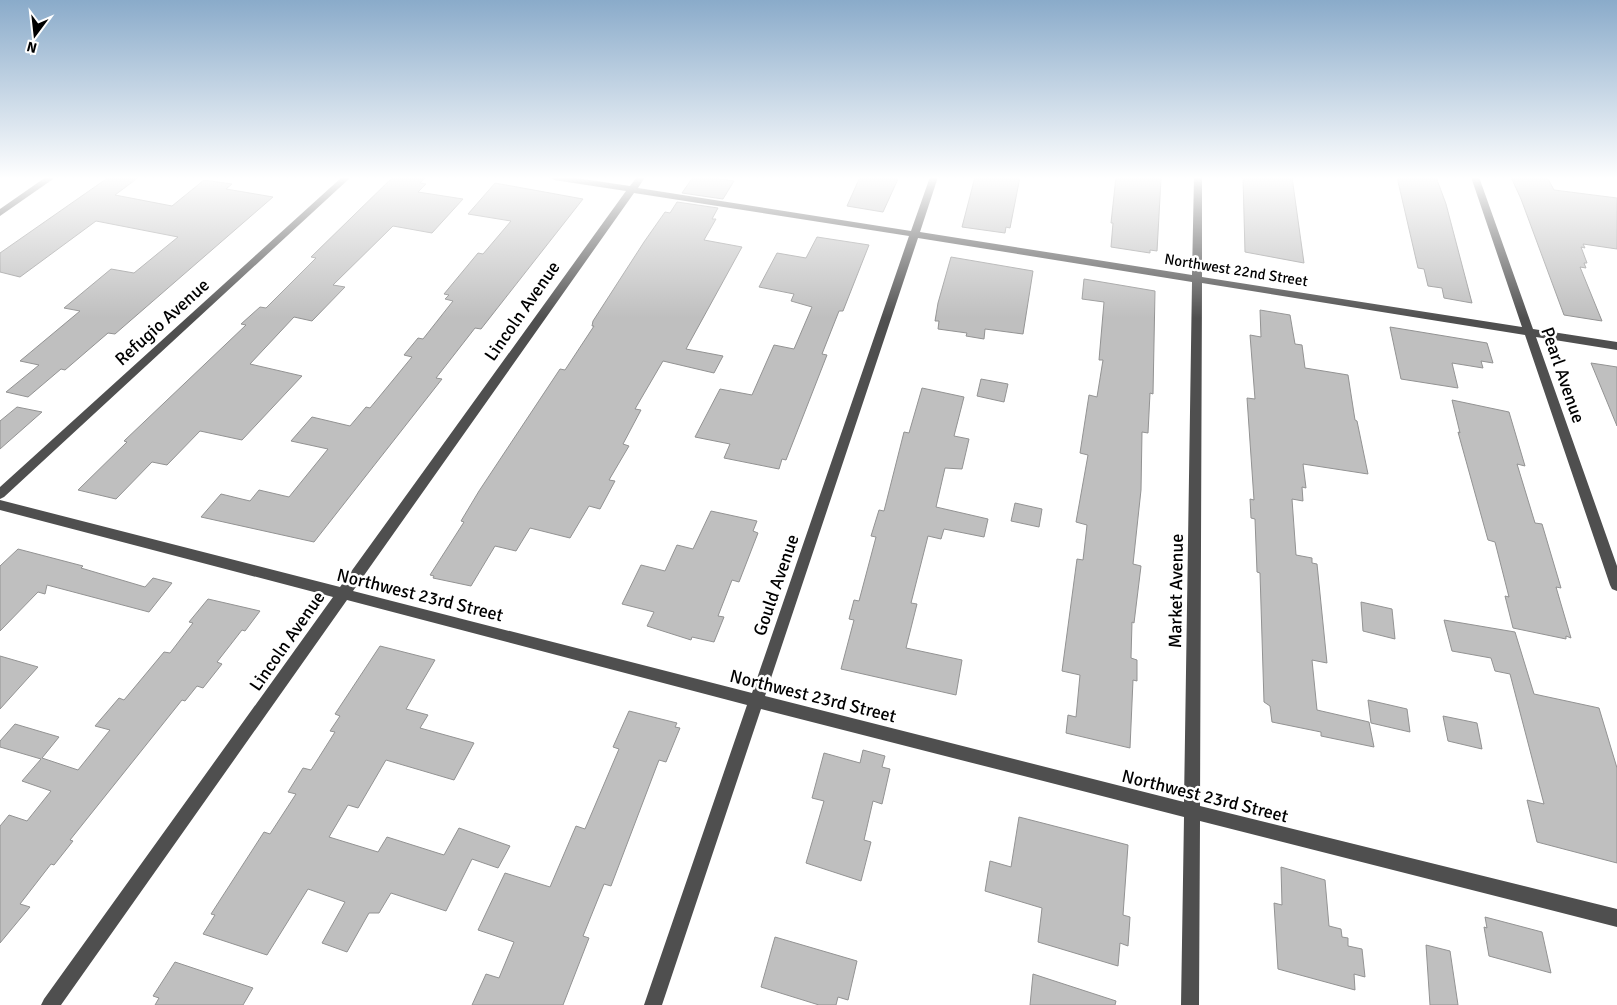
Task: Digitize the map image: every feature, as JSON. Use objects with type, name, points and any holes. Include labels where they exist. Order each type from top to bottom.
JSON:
[{"type":"street","name":"Refugio Avenue","points":[[0,494],[296,224]]},
{"type":"street","name":"Lincoln Avenue","points":[[50,1005],[608,224]]},
{"type":"street","name":"Northwest 22nd Street","points":[[849,224],[1617,346]]},
{"type":"street","name":"Gould Avenue","points":[[653,1005],[918,224]]},
{"type":"street","name":"Market Avenue","points":[[1190,1005],[1198,224]]},
{"type":"street","name":"Pearl Avenue","points":[[1491,224],[1617,585]]},
{"type":"street","name":"Northwest 23rd Street","points":[[0,505],[757,701],[1617,918]]},
{"type":"building","points":[[42,224],[92,224],[20,277],[0,272],[0,253]]},
{"type":"building","points":[[111,224],[242,224],[115,334],[108,333],[65,370],[61,369],[28,397],[6,392],[39,365],[20,361],[80,311],[64,308],[111,269],[134,273],[178,237]]},
{"type":"building","points":[[345,224],[440,224],[432,233],[393,226],[333,285],[345,287],[312,321],[294,317],[250,364],[302,376],[242,440],[200,431],[167,465],[152,462],[116,499],[78,490],[127,442],[124,441],[246,325],[241,324],[260,307],[266,308],[316,258],[311,257]]},
{"type":"building","points":[[509,224],[563,224],[481,329],[475,328],[436,378],[442,379],[314,542],[201,517],[221,494],[250,501],[259,490],[289,497],[328,449],[291,441],[312,417],[350,426],[366,407],[370,408],[412,357],[404,355],[418,338],[423,339],[453,301],[445,299],[449,295],[444,294],[478,253],[483,254]]},
{"type":"building","points":[[657,224],[713,224],[704,240],[742,247],[686,349],[723,356],[714,373],[663,361],[635,409],[641,410],[623,444],[629,446],[609,480],[615,481],[600,509],[589,506],[570,538],[530,528],[516,551],[495,546],[471,586],[433,578],[434,576],[430,575],[464,522],[461,521],[479,491],[560,369],[565,370],[594,326],[592,326],[593,321]]},
{"type":"building","points":[[963,224],[1011,224],[1010,228],[1006,227],[1005,233],[962,227]]},
{"type":"building","points":[[1113,224],[1159,224],[1157,251],[1150,250],[1150,253],[1111,247]]},
{"type":"building","points":[[1244,224],[1299,224],[1304,263],[1245,252]]},
{"type":"building","points":[[1408,224],[1451,224],[1472,303],[1444,298],[1442,288],[1428,286],[1424,269],[1418,268]]},
{"type":"building","points":[[1530,224],[1617,224],[1617,249],[1583,244],[1585,248],[1581,247],[1587,263],[1584,263],[1586,268],[1580,267],[1602,321],[1564,315]]},
{"type":"building","points":[[817,237],[869,245],[843,311],[839,311],[822,354],[827,355],[786,460],[782,459],[779,469],[724,458],[730,444],[695,437],[720,389],[752,395],[774,345],[794,349],[812,307],[791,301],[794,294],[759,287],[777,253],[806,258]]},
{"type":"building","points":[[951,257],[1033,271],[1023,334],[985,329],[984,339],[966,336],[967,333],[938,329],[939,321],[935,321],[938,303]]},
{"type":"building","points":[[1084,279],[1155,291],[1153,394],[1150,393],[1148,433],[1142,432],[1141,490],[1133,564],[1141,566],[1134,623],[1132,622],[1131,658],[1137,660],[1137,681],[1133,680],[1130,748],[1066,733],[1068,715],[1076,717],[1080,675],[1062,671],[1077,559],[1083,560],[1087,525],[1076,522],[1088,455],[1080,453],[1089,395],[1097,397],[1103,360],[1099,360],[1104,302],[1082,299]]},
{"type":"building","points":[[1260,310],[1290,315],[1295,344],[1302,345],[1305,368],[1348,375],[1355,420],[1357,421],[1368,474],[1303,464],[1306,488],[1302,487],[1303,501],[1292,499],[1296,555],[1312,558],[1312,563],[1317,564],[1327,663],[1312,660],[1317,710],[1369,722],[1374,747],[1321,736],[1321,732],[1272,722],[1270,706],[1264,702],[1260,573],[1257,572],[1255,519],[1251,518],[1250,499],[1254,500],[1247,398],[1255,399],[1250,335],[1261,337]]},
{"type":"building","points":[[1390,327],[1487,343],[1493,363],[1481,361],[1483,368],[1452,363],[1458,388],[1401,379]]},
{"type":"building","points":[[1591,363],[1617,367],[1617,426]]},
{"type":"building","points":[[981,379],[1008,384],[1004,402],[977,396]]},
{"type":"building","points":[[922,388],[964,397],[954,436],[969,439],[962,469],[945,468],[936,507],[988,519],[984,537],[944,529],[941,539],[928,536],[911,603],[917,604],[906,648],[962,660],[956,695],[841,669],[854,620],[849,619],[854,600],[859,601],[876,537],[871,536],[879,510],[884,511],[904,432],[909,433]]},
{"type":"building","points":[[1452,400],[1509,412],[1525,466],[1517,464],[1535,523],[1542,524],[1561,588],[1556,587],[1571,638],[1566,636],[1566,639],[1513,628],[1505,596],[1509,597],[1495,542],[1488,540],[1458,432],[1460,433]]},
{"type":"building","points":[[17,407],[42,412],[0,449],[0,421]]},
{"type":"building","points":[[1015,503],[1042,509],[1039,527],[1011,521]]},
{"type":"building","points":[[711,511],[757,521],[753,531],[758,533],[739,582],[732,580],[718,616],[724,617],[714,642],[692,637],[691,640],[647,626],[654,612],[622,604],[641,565],[665,571],[677,545],[693,549]]},
{"type":"building","points":[[18,549],[83,566],[81,568],[145,587],[153,578],[172,583],[149,612],[47,585],[45,594],[38,592],[0,631],[0,566]]},
{"type":"building","points":[[208,599],[260,611],[245,631],[242,630],[217,662],[222,664],[203,688],[197,686],[185,701],[182,700],[70,840],[73,841],[54,865],[51,864],[20,904],[30,907],[0,943],[0,826],[9,815],[27,821],[51,791],[22,781],[41,759],[0,747],[0,741],[15,724],[59,737],[42,758],[78,770],[110,730],[95,726],[119,698],[124,700],[164,652],[170,653],[193,623],[189,622]]},
{"type":"building","points":[[1361,602],[1392,609],[1395,639],[1363,631]]},
{"type":"building","points":[[1444,620],[1515,632],[1534,694],[1599,708],[1617,768],[1617,863],[1537,842],[1527,800],[1544,804],[1510,674],[1495,671],[1491,658],[1452,651]]},
{"type":"building","points":[[380,646],[435,660],[406,709],[428,715],[420,728],[474,743],[454,780],[386,760],[358,808],[348,805],[329,837],[378,852],[387,837],[444,855],[459,828],[510,846],[498,868],[472,859],[446,911],[391,893],[379,913],[369,913],[347,952],[322,943],[345,902],[308,889],[267,955],[203,934],[215,915],[211,914],[264,832],[270,834],[296,794],[288,792],[303,768],[311,770],[335,732],[330,731],[340,716],[335,714]]},
{"type":"building","points":[[0,656],[38,667],[0,709]]},
{"type":"building","points":[[1368,700],[1407,709],[1410,732],[1371,723]]},
{"type":"building","points":[[629,711],[677,723],[675,727],[680,728],[666,762],[659,760],[611,886],[604,884],[583,936],[589,938],[563,1005],[472,1005],[486,974],[499,978],[514,942],[478,930],[505,873],[550,887],[576,826],[585,829],[619,749],[613,747]]},
{"type":"building","points":[[1443,716],[1477,723],[1482,749],[1448,741]]},
{"type":"building","points":[[863,750],[885,756],[882,767],[890,769],[882,804],[873,801],[864,840],[871,842],[861,881],[806,863],[824,801],[812,798],[824,753],[860,763]]},
{"type":"building","points":[[1019,817],[1128,845],[1123,915],[1130,917],[1128,946],[1120,943],[1118,966],[1038,942],[1042,908],[985,891],[990,861],[1011,867]]},
{"type":"building","points":[[1281,867],[1325,880],[1329,926],[1341,929],[1342,937],[1348,938],[1348,946],[1362,949],[1365,977],[1354,974],[1355,990],[1278,969],[1274,903],[1282,905]]},
{"type":"building","points":[[1485,917],[1542,932],[1551,973],[1489,956],[1484,927],[1487,928]]},
{"type":"building","points":[[775,937],[857,961],[848,1000],[838,997],[836,1005],[819,1005],[761,987]]},
{"type":"building","points":[[1426,945],[1450,951],[1458,1005],[1430,1005]]},
{"type":"building","points":[[175,962],[253,988],[243,1005],[155,1005],[159,998],[153,996]]},
{"type":"building","points":[[1033,974],[1116,1001],[1115,1005],[1030,1005]]}]
